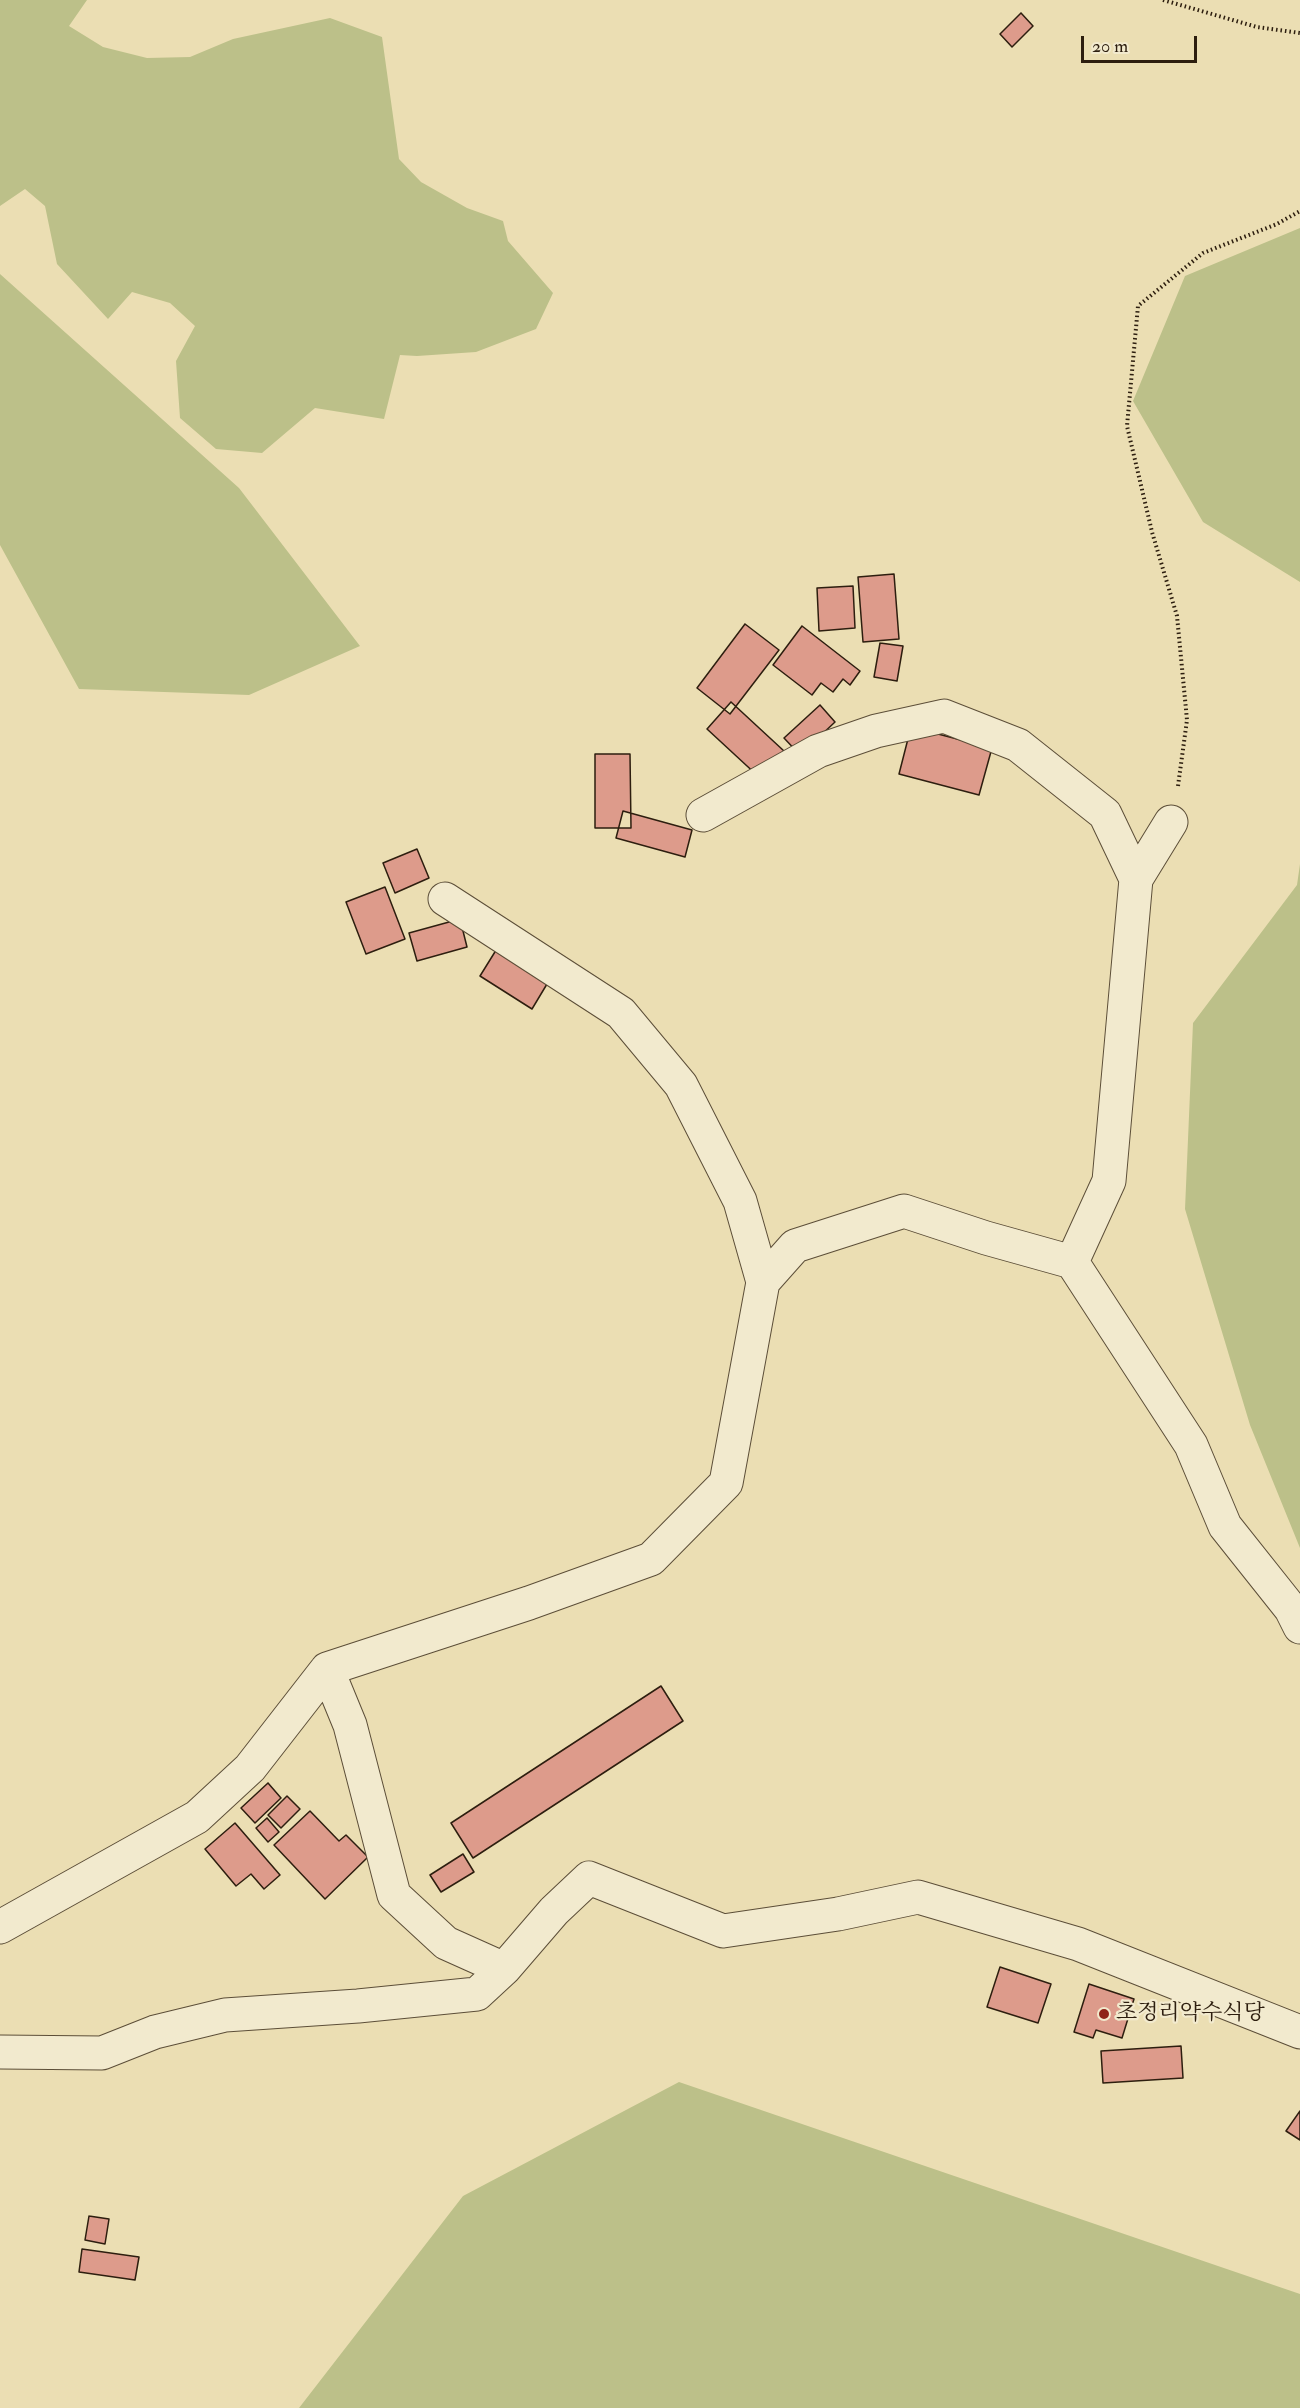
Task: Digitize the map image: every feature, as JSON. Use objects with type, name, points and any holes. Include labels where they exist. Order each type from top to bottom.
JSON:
[{"type":"street","points":[[703,815],[818,752],[876,731],[944,716],[1018,745],[1105,814],[1136,879]]},
{"type":"street","points":[[1072,1262],[1109,1181],[1136,879],[1171,822]]},
{"type":"street","points":[[0,1927],[197,1817],[250,1768],[327,1669],[529,1603],[651,1559],[726,1483],[763,1282],[741,1201],[681,1084],[621,1013],[445,899]]},
{"type":"street","points":[[763,1282],[795,1246],[904,1211],[986,1238],[1072,1262],[1191,1444],[1225,1526],[1291,1609],[1300,1627]]},
{"type":"street","points":[[327,1669],[350,1725],[394,1895],[446,1943],[504,1969]]},
{"type":"street","points":[[0,2052],[102,2053],[155,2032],[225,2015],[358,2006],[477,1994],[504,1969],[554,1911],[589,1878],[723,1930],[838,1914],[918,1897],[1078,1944],[1300,2032]]},
{"type":"path","points":[[1163,0],[1257,27],[1300,33]]},
{"type":"path","points":[[1171,822],[1187,720],[1177,616],[1152,532],[1127,426],[1138,306],[1203,253],[1277,224],[1300,212]]},
{"type":"green space","points":[[0,0],[87,0],[69,26],[103,47],[147,58],[190,57],[233,39],[330,18],[382,37],[399,159],[421,182],[467,208],[503,221],[508,241],[553,293],[536,329],[476,352],[400,355],[384,419],[315,408],[262,453],[216,449],[180,418],[176,361],[195,326],[170,303],[132,292],[108,319],[57,264],[45,206],[25,189],[0,206]]},
{"type":"green space","points":[[1300,228],[1300,582],[1203,522],[1133,401],[1185,276]]},
{"type":"green space","points":[[0,274],[239,488],[360,646],[249,695],[79,689],[0,545]]},
{"type":"green space","points":[[1300,864],[1300,1548],[1250,1425],[1185,1209],[1193,1023],[1297,885]]},
{"type":"green space","points":[[679,2082],[1300,2294],[1300,2408],[299,2408],[463,2196]]},
{"type":"building","points":[[1021,13],[1033,26],[1012,47],[1000,34]]},
{"type":"building","points":[[894,574],[899,639],[863,642],[858,577]]},
{"type":"building","points":[[853,586],[855,628],[819,631],[817,588]]},
{"type":"building","points":[[745,624],[779,650],[730,714],[697,688]]},
{"type":"building","points":[[802,626],[860,671],[850,685],[843,679],[833,692],[821,683],[812,695],[773,665]]},
{"type":"building","points":[[880,643],[903,646],[897,681],[874,677]]},
{"type":"building","points":[[731,702],[784,751],[760,778],[707,729]]},
{"type":"building","points":[[820,705],[835,722],[800,755],[784,738]]},
{"type":"building","points":[[911,727],[992,748],[979,795],[899,774]]},
{"type":"building","points":[[595,754],[630,754],[631,828],[595,828]]},
{"type":"building","points":[[623,811],[692,830],[685,857],[616,838]]},
{"type":"building","points":[[417,849],[429,878],[395,893],[383,863]]},
{"type":"building","points":[[385,887],[405,939],[366,954],[346,902]]},
{"type":"building","points":[[460,919],[467,947],[417,961],[409,933]]},
{"type":"building","points":[[498,947],[550,979],[532,1009],[480,976]]},
{"type":"building","points":[[661,1686],[683,1721],[473,1858],[451,1823]]},
{"type":"building","points":[[268,1783],[281,1798],[255,1823],[241,1808]]},
{"type":"building","points":[[287,1796],[300,1809],[281,1828],[268,1815]]},
{"type":"building","points":[[310,1811],[339,1841],[346,1835],[368,1857],[325,1899],[274,1845]]},
{"type":"building","points":[[267,1818],[279,1832],[268,1842],[256,1828]]},
{"type":"building","points":[[235,1823],[280,1875],[264,1889],[251,1874],[236,1886],[205,1849]]},
{"type":"building","points":[[463,1854],[474,1872],[441,1892],[430,1875]]},
{"type":"building","points":[[1000,1967],[1051,1984],[1038,2023],[987,2007]]},
{"type":"building","name":"초정리약수식당","points":[[1089,1984],[1134,1999],[1122,2038],[1096,2030],[1093,2038],[1074,2032]]},
{"type":"building","points":[[1181,2046],[1183,2078],[1103,2083],[1101,2051]]},
{"type":"building","points":[[1300,2111],[1300,2140],[1286,2131]]},
{"type":"building","points":[[89,2216],[109,2219],[105,2244],[85,2240]]},
{"type":"building","points":[[82,2249],[139,2257],[135,2280],[79,2272]]},
{"type":"place","name":"초정리약수식당","points":[[1104,2014]]}]
